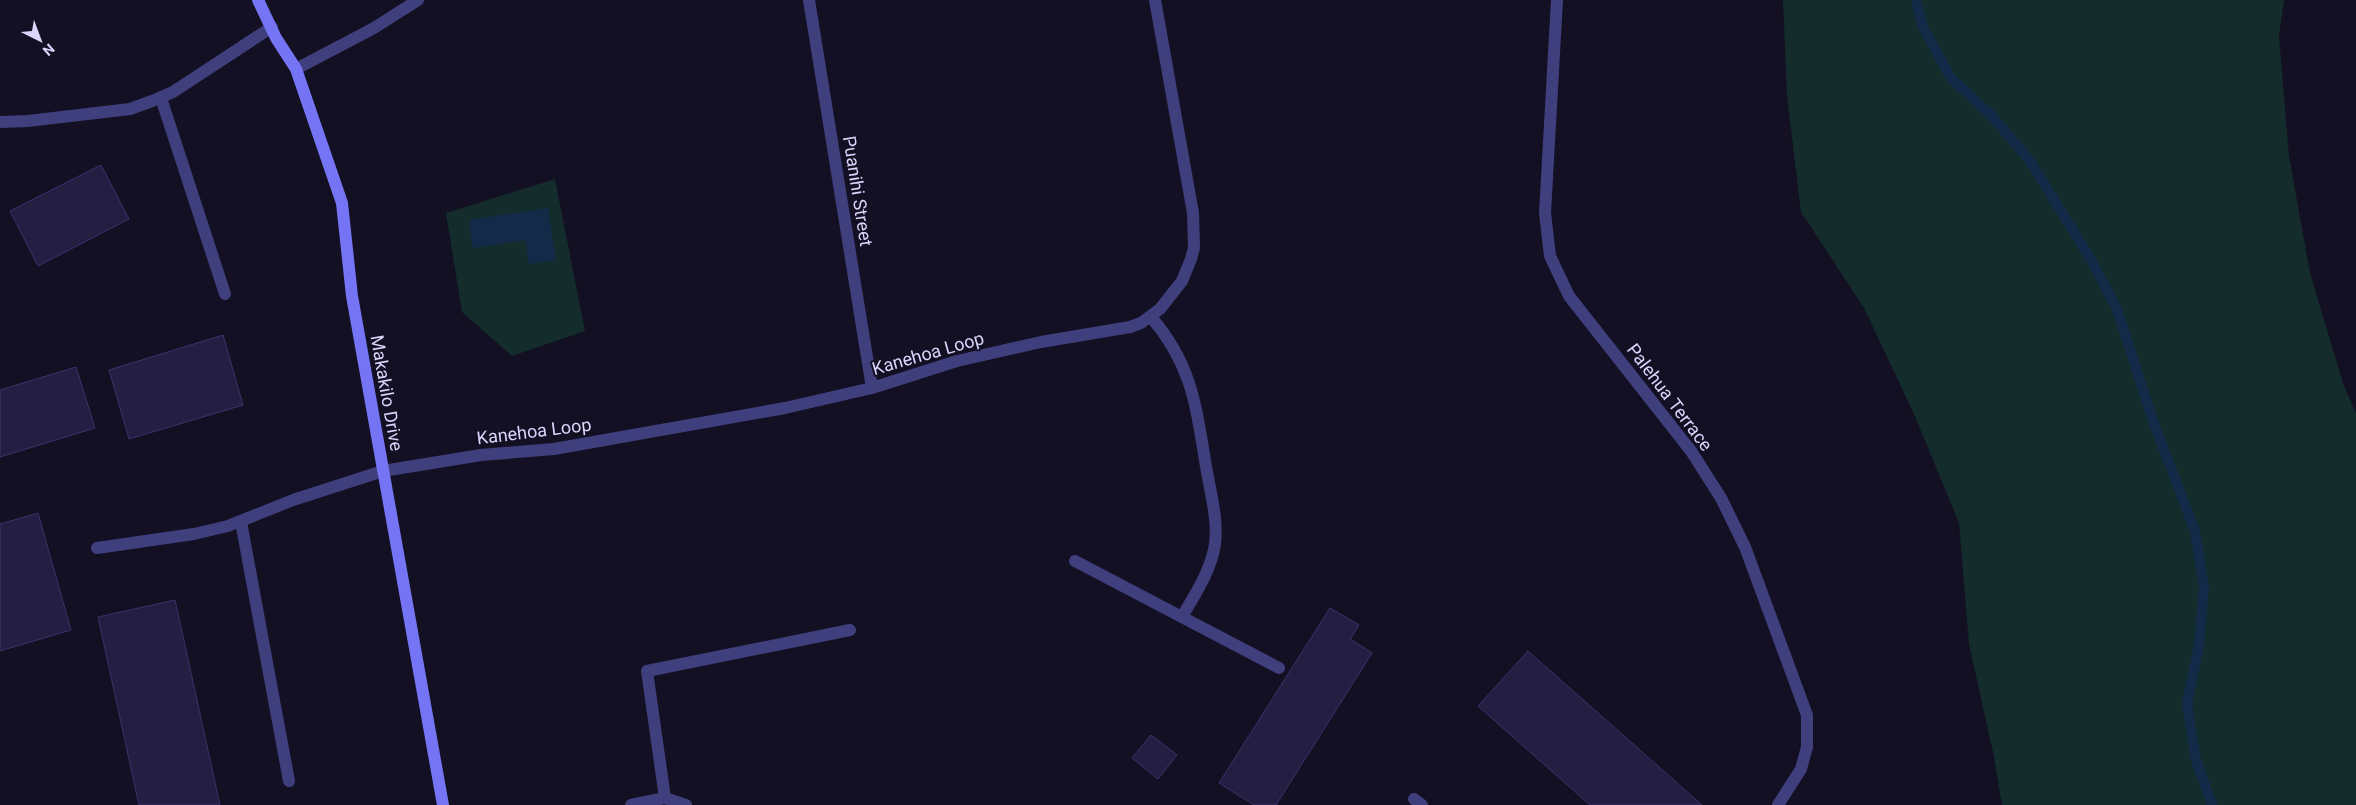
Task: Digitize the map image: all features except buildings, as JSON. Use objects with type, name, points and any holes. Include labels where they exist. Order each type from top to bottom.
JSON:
[{"type":"main road","name":"Makakilo Drive","points":[[258,0],[276,38],[296,69],[342,203],[352,296],[443,805]]},
{"type":"street","points":[[296,69],[374,28],[418,0]]},
{"type":"street","name":"Puanihi Street","points":[[809,0],[872,388]]},
{"type":"street","name":"Kanehoa Loop","points":[[97,548],[194,534],[241,522],[293,500],[383,471],[481,455],[564,448],[785,408],[872,388],[957,361],[1041,342],[1118,330],[1151,317],[1168,301],[1182,282],[1191,260],[1195,236],[1193,213],[1155,0]]},
{"type":"street","name":"Palehua Terrace","points":[[1557,0],[1546,213],[1550,256],[1569,296],[1691,452],[1721,498],[1745,547],[1804,704],[1808,720],[1807,747],[1801,769],[1778,805]]},
{"type":"street","points":[[0,122],[28,121],[130,109],[161,98],[192,80],[272,27]]},
{"type":"street","points":[[161,98],[225,294]]},
{"type":"street","points":[[1151,317],[1175,349],[1192,386],[1215,520],[1215,544],[1208,568],[1182,617]]},
{"type":"street","points":[[241,522],[289,781]]},
{"type":"street","points":[[1075,561],[1279,668]]},
{"type":"street","points":[[665,798],[647,671],[850,630]]},
{"type":"street","points":[[631,805],[665,798],[686,805]]},
{"type":"green space","points":[[1783,0],[2284,0],[2279,36],[2289,156],[2310,273],[2344,386],[2356,413],[2356,805],[2002,805],[1994,757],[1969,644],[1959,523],[1914,414],[1864,308],[1801,212],[1787,96]]},
{"type":"green space","points":[[555,179],[585,331],[512,356],[462,312],[446,213]]},
{"type":"water","points":[[548,208],[556,260],[529,264],[525,240],[473,248],[469,220]]},
{"type":"waterway","points":[[1916,0],[1923,27],[1951,78],[1992,116],[2030,161],[2090,258],[2117,309],[2153,421],[2195,531],[2204,587],[2199,645],[2187,704],[2196,760],[2212,805]]}]
